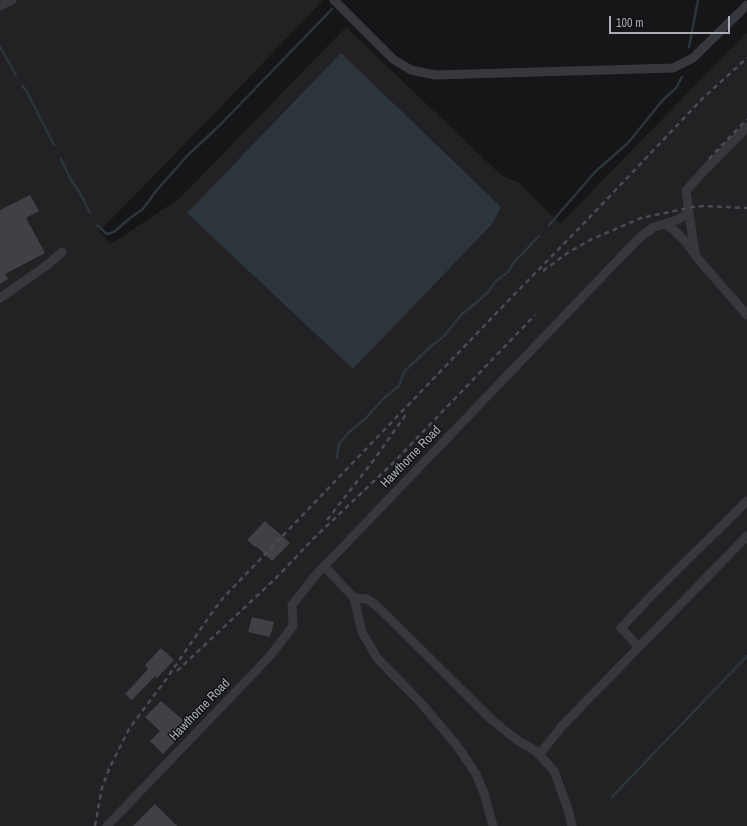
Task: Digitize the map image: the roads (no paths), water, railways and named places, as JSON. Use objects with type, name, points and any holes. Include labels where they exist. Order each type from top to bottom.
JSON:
[{"type":"street","points":[[0,6],[12,0]]},
{"type":"street","points":[[334,0],[393,58],[411,70],[435,75],[673,68],[693,58],[747,5]]},
{"type":"street","points":[[696,256],[686,191],[747,127]]},
{"type":"street","name":"Hawthorne Road","points":[[107,826],[270,656],[293,626],[292,605],[324,566],[639,238],[654,227],[677,220],[689,213]]},
{"type":"street","points":[[666,224],[677,233],[747,315]]},
{"type":"street","points":[[0,298],[46,266],[62,252]]},
{"type":"street","points":[[640,648],[620,628],[747,501]]},
{"type":"street","points":[[539,755],[562,726],[640,648],[747,536]]},
{"type":"street","points":[[324,566],[354,598],[362,632],[377,658],[422,704],[458,748],[476,774],[484,793],[493,826]]},
{"type":"street","points":[[354,598],[367,599],[377,606],[492,720],[539,755],[554,770],[572,826]]},
{"type":"waterway","points":[[689,47],[698,0]]},
{"type":"waterway","points":[[97,225],[107,234],[114,232],[143,209],[156,191],[188,155],[221,124],[332,9]]},
{"type":"waterway","points":[[0,47],[16,75]]},
{"type":"waterway","points":[[549,225],[596,171],[628,143],[662,101],[676,88],[682,77]]},
{"type":"waterway","points":[[22,86],[26,90],[54,145]]},
{"type":"waterway","points":[[61,159],[90,213]]},
{"type":"waterway","points":[[337,458],[339,444],[348,433],[366,418],[383,399],[399,386],[404,372],[444,336],[462,314],[489,291],[496,281],[507,273],[514,262],[539,236]]},
{"type":"waterway","points":[[612,797],[747,656]]},
{"type":"railway","points":[[95,826],[102,788],[109,769],[129,729],[223,598],[702,99],[747,58]]},
{"type":"railway","points":[[709,159],[747,119]]},
{"type":"railway","points":[[543,271],[566,254],[590,240],[641,218],[693,207],[705,206],[747,208]]},
{"type":"railway","points":[[177,671],[277,577],[313,539],[393,463],[535,315]]},
{"type":"railway","points":[[327,520],[373,461],[407,413]]}]
